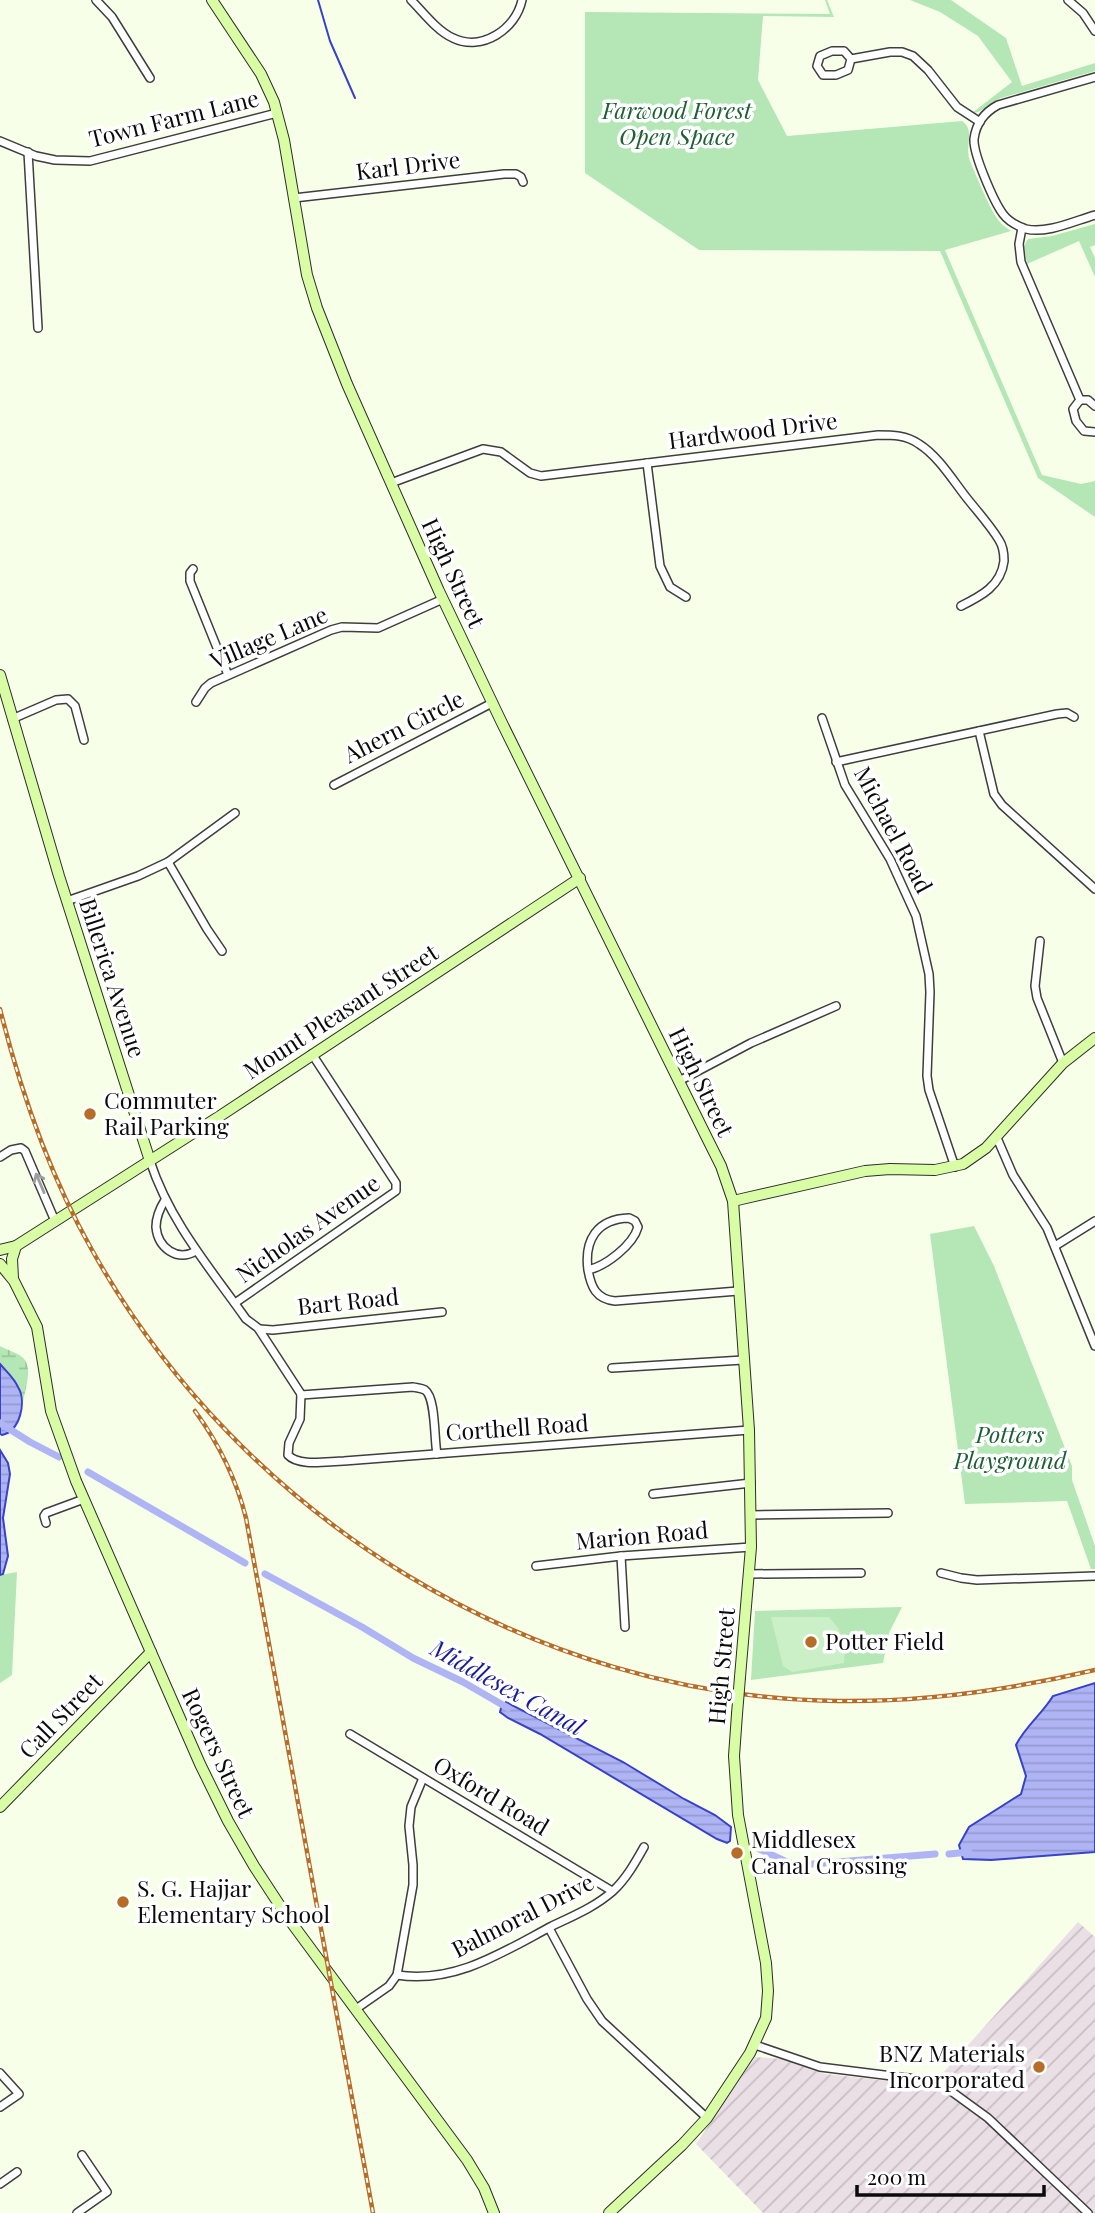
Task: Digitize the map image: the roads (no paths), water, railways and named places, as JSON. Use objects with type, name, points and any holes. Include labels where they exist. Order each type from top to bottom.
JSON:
[{"type":"main road","name":"High Street","points":[[212,0],[269,89],[277,113],[307,275],[347,384],[492,703],[716,1156],[733,1201],[749,1430],[752,1515],[750,1574],[734,1756],[738,1815],[764,1952],[768,1991],[766,2018],[755,2045],[707,2118],[676,2151],[608,2213]]},
{"type":"main road","name":"Billerica Avenue","points":[[0,675],[67,901],[150,1161]]},
{"type":"main road","name":"Mount Pleasant Street","points":[[0,1250],[16,1246],[150,1161],[580,878]]},
{"type":"main road","points":[[733,1201],[865,1171],[935,1170],[955,1167],[979,1154],[997,1138],[1063,1063],[1095,1038]]},
{"type":"main road","points":[[14,1282],[12,1259],[16,1246]]},
{"type":"main road","name":"Rogers Street","points":[[0,1264],[14,1282],[37,1328],[51,1411],[84,1499],[205,1774],[239,1840],[279,1905],[467,2160],[484,2188],[494,2213]]},
{"type":"main road","name":"Call Street","points":[[0,1807],[151,1652]]},
{"type":"street","points":[[96,0],[150,78]]},
{"type":"street","points":[[411,0],[453,38],[467,41],[479,41],[505,31],[522,0]]},
{"type":"street","points":[[1068,0],[1083,13],[1095,31]]},
{"type":"street","points":[[844,51],[851,59],[850,68],[840,74],[826,75],[817,69],[818,58],[828,52],[844,51]]},
{"type":"street","points":[[851,59],[884,52],[908,54],[925,65],[957,107],[980,122]]},
{"type":"street","points":[[1095,77],[998,105],[980,122],[974,139],[977,158],[1003,214],[1012,222],[1022,228],[1041,230],[1095,215]]},
{"type":"street","name":"Town Farm Lane","points":[[0,141],[55,160],[90,161],[277,113]]},
{"type":"street","points":[[29,152],[38,328]]},
{"type":"street","name":"Karl Drive","points":[[294,198],[504,174],[516,174],[522,177],[523,182]]},
{"type":"street","points":[[1022,228],[1018,244],[1021,262],[1080,400]]},
{"type":"street","points":[[1080,400],[1088,400],[1095,406]]},
{"type":"street","points":[[1080,400],[1073,409],[1076,421],[1084,431],[1095,432]]},
{"type":"street","name":"Hardwood Drive","points":[[391,483],[484,449],[501,452],[530,473],[541,476],[878,435],[909,438],[929,451],[991,529],[1003,549],[1004,560],[995,583],[989,591],[961,606]]},
{"type":"street","points":[[647,463],[660,566],[670,587],[685,597]]},
{"type":"street","points":[[193,569],[190,581],[228,675]]},
{"type":"street","name":"Village Lane","points":[[196,702],[205,688],[228,675],[331,630],[342,627],[378,628],[443,599]]},
{"type":"street","points":[[12,719],[56,700],[68,699],[75,706],[85,740]]},
{"type":"street","name":"Ahern Circle","points":[[334,785],[492,703]]},
{"type":"street","points":[[836,762],[1062,713],[1074,717]]},
{"type":"street","name":"Michael Road","points":[[822,718],[845,785],[899,877],[916,916],[929,974],[929,1090],[955,1167]]},
{"type":"street","points":[[979,731],[994,794],[1095,889]]},
{"type":"street","points":[[67,901],[138,876],[168,862],[235,813]]},
{"type":"street","points":[[168,862],[222,951]]},
{"type":"street","points":[[1040,941],[1035,986],[1037,998],[1063,1063]]},
{"type":"street","points":[[679,1081],[751,1043],[836,1006]]},
{"type":"street","name":"Nicholas Avenue","points":[[235,1303],[395,1194],[396,1183],[312,1054]]},
{"type":"street","points":[[997,1138],[1013,1175],[1047,1228],[1095,1346]]},
{"type":"street","points":[[0,1157],[11,1150],[21,1148],[25,1151],[55,1221]]},
{"type":"street","name":"Billerica Avenue","points":[[150,1161],[165,1200],[196,1251],[246,1319],[258,1328],[301,1395]]},
{"type":"street","points":[[165,1200],[159,1210],[156,1226],[159,1240],[169,1252],[180,1256],[196,1251]]},
{"type":"street","points":[[588,1270],[601,1265],[629,1242],[637,1230],[635,1221],[629,1218],[609,1222],[596,1231],[587,1250],[588,1270],[596,1294],[609,1300],[738,1291]]},
{"type":"street","points":[[1055,1246],[1095,1221]]},
{"type":"street","name":"Bart Road","points":[[258,1328],[273,1330],[442,1312]]},
{"type":"street","points":[[612,1368],[743,1360]]},
{"type":"street","points":[[301,1395],[413,1387],[424,1390],[431,1399],[437,1454]]},
{"type":"street","name":"Corthell Road","points":[[301,1395],[300,1419],[288,1447],[289,1457],[301,1461],[344,1461],[749,1430]]},
{"type":"street","points":[[653,1494],[751,1483]]},
{"type":"street","points":[[46,1522],[46,1513],[84,1499]]},
{"type":"street","points":[[752,1515],[888,1513]]},
{"type":"street","name":"Marion Road","points":[[536,1566],[621,1556],[751,1547]]},
{"type":"street","points":[[621,1556],[625,1627]]},
{"type":"street","points":[[750,1574],[861,1573]]},
{"type":"street","points":[[941,1573],[977,1580],[1095,1576]]},
{"type":"street","name":"Oxford Road","points":[[350,1734],[612,1891]]},
{"type":"street","points":[[356,2009],[389,1986],[397,1975],[413,1885],[409,1826],[411,1807],[423,1778]]},
{"type":"street","name":"Balmoral Drive","points":[[397,1975],[425,1978],[456,1972],[489,1960],[594,1904],[612,1891],[627,1875],[644,1847]]},
{"type":"street","points":[[549,1928],[587,1998],[603,2021],[707,2118]]},
{"type":"street","points":[[755,2045],[820,2067],[944,2085],[988,2118],[1088,2213]]},
{"type":"street","points":[[0,2073],[19,2094],[0,2107]]},
{"type":"street","points":[[77,2213],[107,2192],[82,2155]]},
{"type":"street","points":[[0,2184],[17,2172]]},
{"type":"water","points":[[0,1364],[16,1384],[22,1400],[17,1422],[2,1435],[0,1434]]},
{"type":"water","points":[[0,1450],[8,1463],[10,1474],[3,1518],[8,1556],[3,1574],[0,1575]]},
{"type":"water","points":[[1095,1683],[1095,1852],[991,1860],[963,1859],[959,1845],[969,1827],[1021,1794],[1026,1776],[1016,1745],[1024,1732],[1053,1696]]},
{"type":"water","name":"Middlesex Canal","points":[[506,1702],[623,1762],[715,1815],[731,1827],[730,1841],[727,1843],[717,1839],[540,1734],[508,1718],[500,1712]]},
{"type":"waterway","points":[[318,0],[330,41],[355,98]]},
{"type":"waterway","name":"Middlesex Canal","points":[[0,1423],[59,1457]]},
{"type":"waterway","name":"Middlesex Canal","points":[[88,1472],[245,1563]]},
{"type":"waterway","name":"Middlesex Canal","points":[[265,1574],[508,1708]]},
{"type":"waterway","name":"Middlesex Canal","points":[[753,1846],[789,1863],[801,1865],[935,1854]]},
{"type":"waterway","name":"Middlesex Canal","points":[[949,1854],[969,1852]]},
{"type":"railway","points":[[0,1009],[27,1102],[62,1192],[92,1250],[154,1346],[228,1433],[313,1509],[406,1574],[507,1627],[613,1667],[725,1692],[871,1701],[1000,1689],[1095,1670]]},
{"type":"railway","points":[[195,1411],[226,1462],[246,1518],[373,2213]]},
{"type":"place","name":"Commuter Rail Parking","points":[[90,1114]]},
{"type":"place","name":"Potter Field","points":[[811,1642]]},
{"type":"place","name":"Middlesex Canal Crossing","points":[[737,1853]]},
{"type":"place","name":"S. G. Hajjar Elementary School","points":[[123,1902]]},
{"type":"place","name":"BNZ Materials Incorporated","points":[[1039,2067]]},
{"type":"park label","name":"Farwood Forest Open Space","points":[[677,124]]},
{"type":"park label","name":"Potters Playground","points":[[1010,1448]]}]
